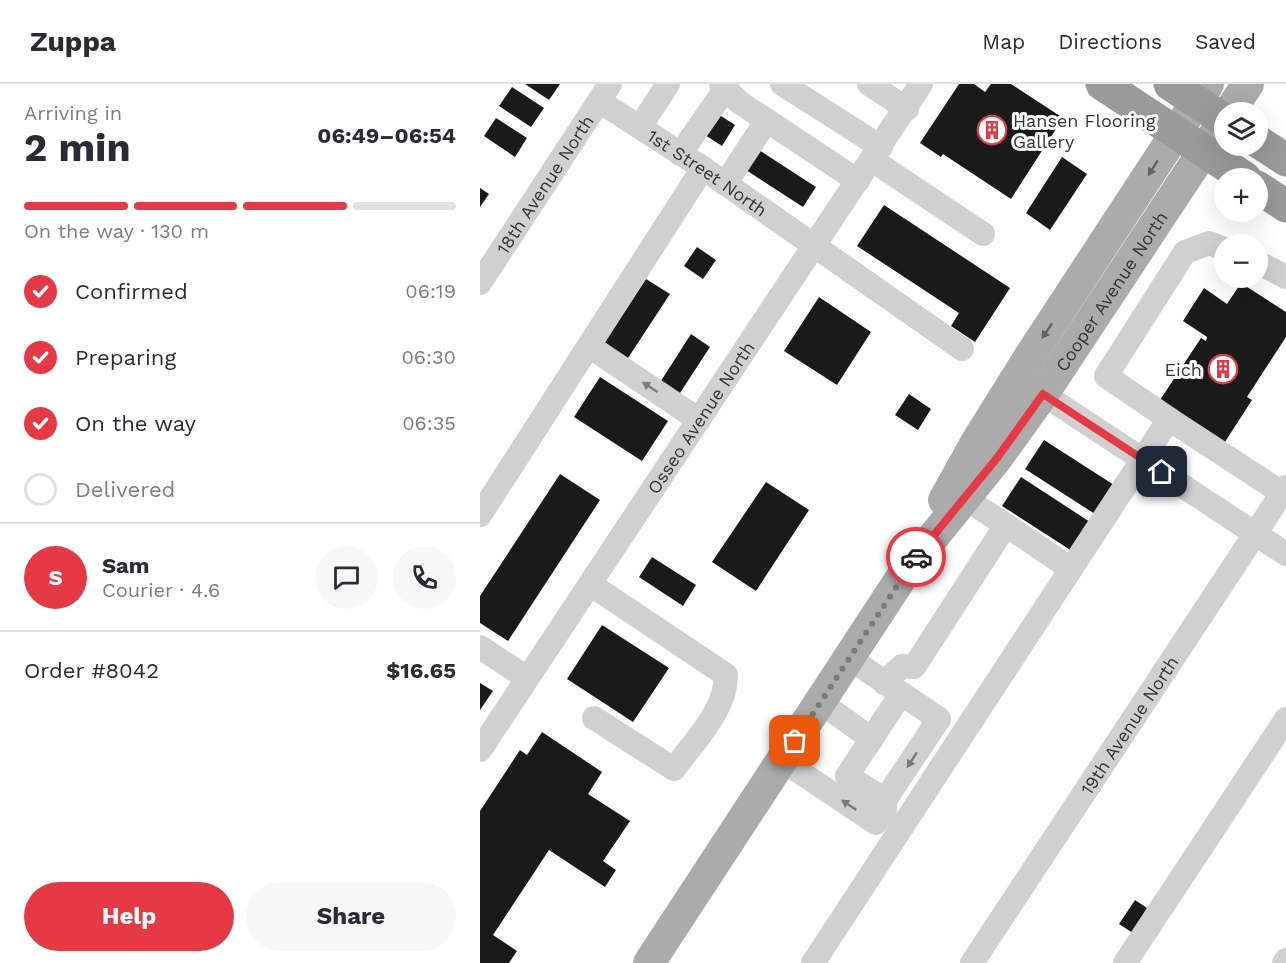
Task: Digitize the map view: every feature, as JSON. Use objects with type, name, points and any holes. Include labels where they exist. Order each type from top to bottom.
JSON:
[{"type":"highway","points":[[1102,84],[1229,168]]},
{"type":"highway","points":[[1192,90],[1214,111]]},
{"type":"highway","points":[[1268,148],[1286,160]]},
{"type":"highway","points":[[1268,194],[1286,206]]},
{"type":"main road","points":[[1236,102],[1248,84]]},
{"type":"main road","points":[[905,572],[977,441],[1175,133],[1192,90]]},
{"type":"main road","name":"Cooper Avenue North","points":[[649,963],[905,572],[1043,394],[1214,135]]},
{"type":"street","points":[[640,127],[668,84]]},
{"type":"street","points":[[782,84],[983,234]]},
{"type":"street","name":"Osseo Avenue North","points":[[482,742],[528,678],[921,84]]},
{"type":"street","points":[[879,87],[906,109]]},
{"type":"street","points":[[680,154],[734,89],[767,120],[858,181]]},
{"type":"street","name":"1st Street North","points":[[605,93],[640,127],[703,168],[813,248],[962,350]]},
{"type":"street","name":"18th Avenue North","points":[[480,283],[605,93]]},
{"type":"street","points":[[725,184],[767,120]]},
{"type":"street","points":[[480,515],[703,168]]},
{"type":"street","points":[[1214,245],[1209,243],[1185,252],[1106,376],[1169,419],[1284,490]]},
{"type":"street","points":[[1268,268],[1286,277]]},
{"type":"street","points":[[589,346],[699,420]]},
{"type":"street","points":[[1043,394],[1286,554]]},
{"type":"street","points":[[813,963],[1169,419]]},
{"type":"street","name":"19th Avenue North","points":[[972,963],[1284,490]]},
{"type":"street","points":[[964,498],[1071,568]]},
{"type":"street","points":[[885,801],[847,776],[872,739],[902,666],[914,667],[1006,525]]},
{"type":"street","points":[[590,584],[726,675],[726,689],[715,713],[674,769],[594,718]]},
{"type":"street","points":[[480,647],[528,678]]},
{"type":"street","points":[[782,760],[876,823],[885,810],[885,801],[939,719],[849,658]]},
{"type":"street","points":[[820,702],[872,739]]},
{"type":"street","points":[[1125,963],[1286,719]]},
{"type":"building","points":[[525,84],[560,84],[549,100]]},
{"type":"building","name":"Hansen Flooring Gallery","points":[[959,84],[974,84],[985,92],[991,84],[1011,84],[1063,118],[1011,199],[943,154],[941,157],[920,143]]},
{"type":"building","points":[[512,87],[544,108],[531,127],[499,106]]},
{"type":"building","points":[[718,114],[735,125],[722,146],[705,135]]},
{"type":"building","points":[[496,118],[527,138],[515,157],[484,136]]},
{"type":"building","points":[[759,150],[816,187],[803,207],[746,170]]},
{"type":"building","points":[[1062,157],[1087,174],[1050,230],[1026,213]]},
{"type":"building","points":[[480,188],[489,194],[480,207]]},
{"type":"building","points":[[884,205],[1010,288],[975,342],[951,326],[959,313],[857,246]]},
{"type":"building","points":[[697,247],[716,260],[703,279],[684,266]]},
{"type":"building","points":[[646,279],[670,294],[626,361],[602,346]]},
{"type":"building","name":"Eich","points":[[1204,288],[1227,304],[1238,288],[1249,288],[1286,312],[1286,337],[1247,397],[1252,400],[1223,445],[1158,403],[1201,338],[1206,341],[1207,337],[1183,321]]},
{"type":"building","points":[[819,297],[871,332],[837,385],[784,351]]},
{"type":"building","points":[[691,334],[710,347],[678,396],[659,384]]},
{"type":"building","points":[[600,377],[668,421],[642,461],[574,417]]},
{"type":"building","points":[[909,394],[931,409],[918,430],[895,415]]},
{"type":"building","points":[[1044,440],[1114,485],[1095,514],[1025,469]]},
{"type":"building","points":[[560,474],[600,500],[508,641],[480,623],[480,596]]},
{"type":"building","points":[[1021,477],[1090,522],[1072,551],[1002,506]]},
{"type":"building","points":[[766,482],[809,510],[756,591],[712,562]]},
{"type":"building","points":[[652,557],[696,585],[683,606],[639,577]]},
{"type":"building","points":[[602,625],[669,668],[633,722],[567,679]]},
{"type":"building","points":[[480,683],[493,691],[480,710]]},
{"type":"building","points":[[542,732],[602,772],[588,794],[630,821],[603,861],[616,870],[605,887],[549,850],[493,935],[517,951],[509,963],[480,963],[480,811],[520,750],[527,755]]},
{"type":"building","points":[[1135,900],[1150,910],[1139,937],[1119,924]]},
{"type":"way so far","points":[[795,741],[916,557]]},
{"type":"place","name":"Hansen Flooring Gallery","points":[[992,130]]},
{"type":"place","name":"Eich","points":[[1223,369]]},
{"type":"route","points":[[916,557],[997,458],[1043,394],[1162,472]]}]
